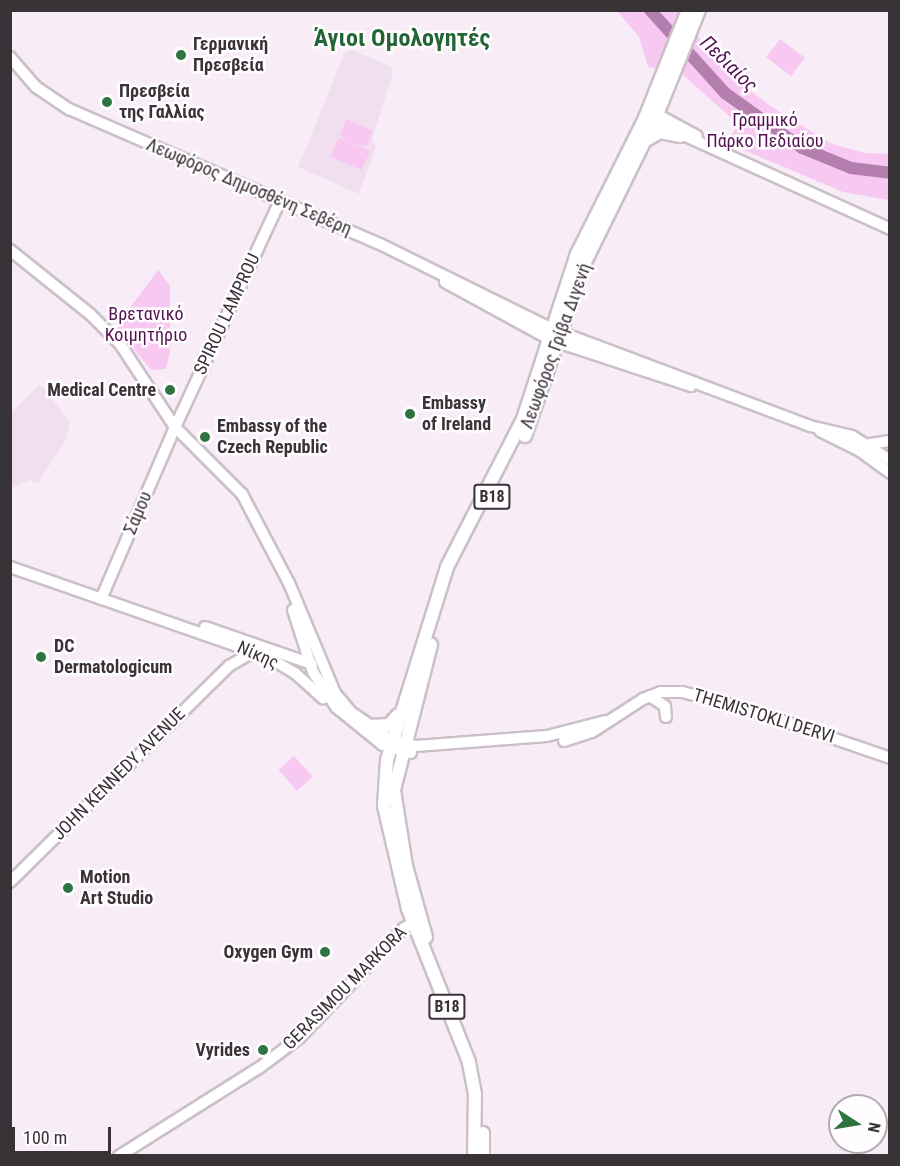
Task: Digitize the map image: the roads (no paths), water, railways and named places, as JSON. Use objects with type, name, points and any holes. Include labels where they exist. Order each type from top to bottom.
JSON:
[{"type":"main road","name":"Λεωφόρος Γρίβα Διγενή","points":[[397,746],[456,565],[532,420],[554,335],[581,246],[651,116],[689,19],[699,10]]},
{"type":"main road","name":"Λεωφόρος Δημοσθένη Σεβέρη","points":[[10,57],[36,87],[69,109],[280,201],[434,272],[471,298],[554,335],[815,428]]},
{"type":"main road","name":"Λεωφόρος Γρίβα Διγενή","points":[[397,746],[401,711],[447,567],[523,419],[554,335],[585,262],[643,145],[651,116]]},
{"type":"main road","points":[[651,116],[681,136],[890,229]]},
{"type":"main road","points":[[651,116],[890,222]]},
{"type":"main road","points":[[643,145],[655,133],[681,136]]},
{"type":"main road","name":"SPIROU LAMPROU","points":[[175,427],[280,201]]},
{"type":"main road","points":[[10,250],[90,314],[120,344],[175,427],[242,494],[281,570],[327,675],[344,705],[397,746]]},
{"type":"main road","name":"Σάμου","points":[[101,599],[175,427]]},
{"type":"main road","points":[[815,428],[870,446],[890,441]]},
{"type":"main road","points":[[815,428],[887,467]]},
{"type":"main road","points":[[870,446],[887,467]]},
{"type":"main road","name":"Νίκης","points":[[10,567],[227,641],[283,665],[353,724],[397,746]]},
{"type":"main road","points":[[281,570],[309,663],[336,708]]},
{"type":"main road","name":"Νίκης","points":[[170,621],[224,631],[309,663],[327,675]]},
{"type":"main road","points":[[227,641],[234,654],[229,666]]},
{"type":"main road","name":"JOHN KENNEDY AVENUE","points":[[10,882],[229,666],[253,652]]},
{"type":"main road","name":"THEMISTOKLI DERVI","points":[[397,746],[427,746],[547,736],[606,721],[650,696],[686,692],[755,711],[890,758]]},
{"type":"main road","points":[[650,696],[665,706],[666,717]]},
{"type":"main road","points":[[369,726],[389,725],[401,711]]},
{"type":"main road","name":"B18","points":[[397,746],[384,806],[416,921],[464,1045],[475,1094],[474,1155]]},
{"type":"main road","name":"B18","points":[[416,921],[475,1055],[483,1095],[483,1155]]},
{"type":"main road","name":"GERASIMOU MARKORA","points":[[119,1155],[259,1068],[299,1038],[416,921]]},
{"type":"waterway","name":"Πεδιαίος","points":[[650,10],[725,93],[802,148],[851,168],[890,173]]},
{"type":"place","name":"Γερμανική Πρεσβεία","points":[[181,55]]},
{"type":"place","name":"Πρεσβεία της Γαλλίας","points":[[107,102]]},
{"type":"place","name":"Medical Centre","points":[[170,390]]},
{"type":"place","name":"Embassy of Ireland","points":[[410,414]]},
{"type":"place","name":"Embassy of the Czech Republic","points":[[205,437]]},
{"type":"place","name":"DC Dermatologicum","points":[[41,657]]},
{"type":"place","name":"Motion Art Studio","points":[[68,888]]},
{"type":"place","name":"Oxygen Gym","points":[[325,952]]},
{"type":"place","name":"Vyrides","points":[[263,1050]]},
{"type":"district","name":"Άγιοι Ομολογητές","points":[[402,39]]},
{"type":"park label","name":"Γραμμικό Πάρκο Πεδιαίου","points":[[765,131]]},
{"type":"park label","name":"Βρετανικό Κοιμητήριο","points":[[146,325]]}]
